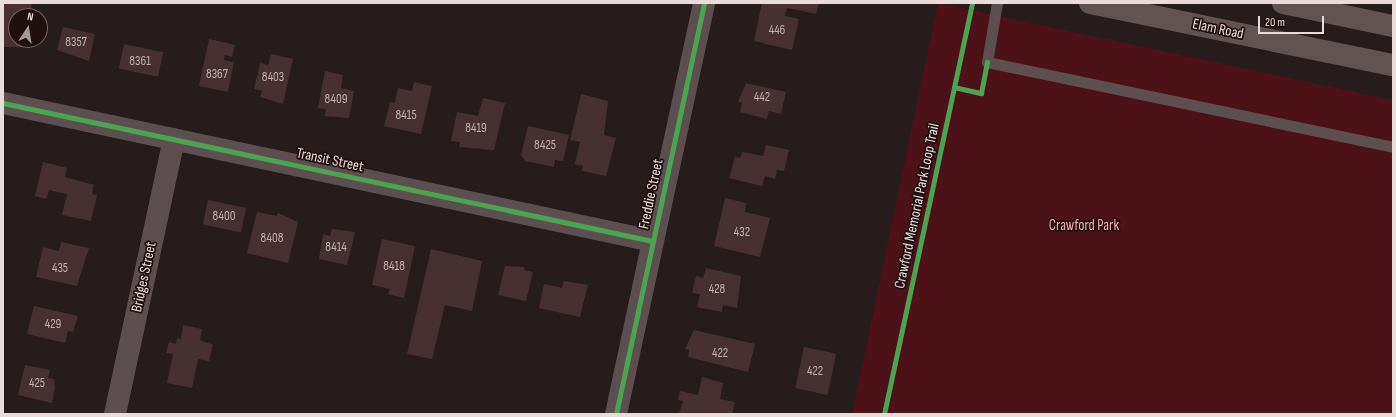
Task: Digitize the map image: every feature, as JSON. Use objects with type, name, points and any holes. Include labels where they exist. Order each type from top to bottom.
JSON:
[{"type":"main road","name":"Elam Road","points":[[1090,3],[1393,65]]},
{"type":"main road","points":[[1283,3],[1393,26]]},
{"type":"street","name":"Freddie Street","points":[[616,414],[704,3]]},
{"type":"street","name":"Transit Street","points":[[3,103],[653,241]]},
{"type":"street","name":"Bridges Street","points":[[115,414],[174,139]]},
{"type":"lane","points":[[997,3],[987,62],[1393,147]]},
{"type":"green space","name":"Crawford Park","points":[[938,3],[1393,100],[1393,414],[852,414]]},
{"type":"building","points":[[3,3],[32,3],[31,8],[8,8],[8,47],[3,47]]},
{"type":"building","points":[[762,3],[819,3],[816,14],[787,8],[785,16],[799,19],[792,50],[754,41]]},
{"type":"building","points":[[63,27],[95,34],[89,61],[57,50]]},
{"type":"building","points":[[209,39],[235,45],[232,57],[225,55],[224,60],[234,62],[228,92],[199,86]]},
{"type":"building","points":[[124,44],[163,52],[158,77],[119,68]]},
{"type":"building","points":[[271,54],[293,59],[283,104],[260,97],[262,91],[254,89],[260,63],[268,65]]},
{"type":"building","points":[[325,71],[343,75],[341,88],[354,91],[349,118],[325,116],[326,109],[318,108]]},
{"type":"building","points":[[414,82],[432,86],[421,134],[384,126],[390,102],[395,103],[398,88],[412,91]]},
{"type":"building","points":[[746,83],[786,92],[781,114],[769,111],[767,119],[740,112],[742,103],[738,102]]},
{"type":"building","points":[[581,94],[608,101],[604,135],[616,138],[606,176],[582,171],[583,166],[575,164],[580,142],[570,140]]},
{"type":"building","points":[[483,98],[505,103],[494,150],[459,147],[460,142],[451,141],[457,112],[478,116]]},
{"type":"building","points":[[528,126],[569,135],[563,161],[555,160],[554,167],[525,161],[521,155]]},
{"type":"building","points":[[766,145],[789,150],[784,171],[777,170],[775,179],[765,176],[762,186],[729,178],[735,157],[740,158],[742,152],[763,156]]},
{"type":"building","points":[[43,162],[67,168],[65,177],[94,185],[92,194],[97,195],[91,221],[62,215],[67,194],[49,190],[46,199],[35,196]]},
{"type":"building","points":[[725,198],[746,203],[745,212],[770,218],[760,257],[714,246]]},
{"type":"building","points":[[208,200],[246,208],[241,233],[203,224]]},
{"type":"building","points":[[257,212],[277,216],[278,213],[298,222],[288,263],[247,253]]},
{"type":"building","points":[[332,229],[355,232],[347,265],[319,259],[323,234],[330,236]]},
{"type":"building","points":[[382,239],[415,246],[404,298],[388,294],[390,289],[372,285]]},
{"type":"building","points":[[61,242],[89,248],[77,286],[36,277],[43,247],[59,251]]},
{"type":"building","points":[[431,249],[482,261],[472,311],[445,305],[432,359],[407,354]]},
{"type":"building","points":[[505,266],[525,267],[524,270],[533,272],[526,301],[498,295]]},
{"type":"building","points":[[706,268],[741,276],[737,308],[723,305],[722,312],[697,307],[700,294],[692,293],[696,276],[703,278]]},
{"type":"building","points":[[564,281],[588,285],[580,317],[539,308],[544,284],[562,288]]},
{"type":"building","points":[[34,306],[78,316],[73,332],[68,331],[65,343],[27,334]]},
{"type":"building","points":[[183,325],[202,329],[200,340],[213,345],[209,361],[198,359],[192,388],[167,383],[173,354],[166,353],[169,342],[176,344],[177,338],[181,339]]},
{"type":"building","points":[[694,330],[755,344],[748,372],[688,357],[689,350],[685,349]]},
{"type":"building","points":[[804,347],[836,354],[828,395],[795,388]]},
{"type":"building","points":[[25,365],[50,370],[48,378],[54,379],[55,387],[52,403],[18,395]]},
{"type":"building","points":[[702,377],[723,383],[720,399],[735,402],[732,414],[679,414],[683,401],[678,400],[680,391],[698,395]]},
{"type":"cycle path","points":[[616,414],[704,3]]},
{"type":"cycle path","name":"Crawford Memorial Park Loop Trail","points":[[884,414],[972,3]]},
{"type":"cycle path","points":[[954,87],[981,93],[987,62]]},
{"type":"cycle path","points":[[3,103],[653,241]]}]
